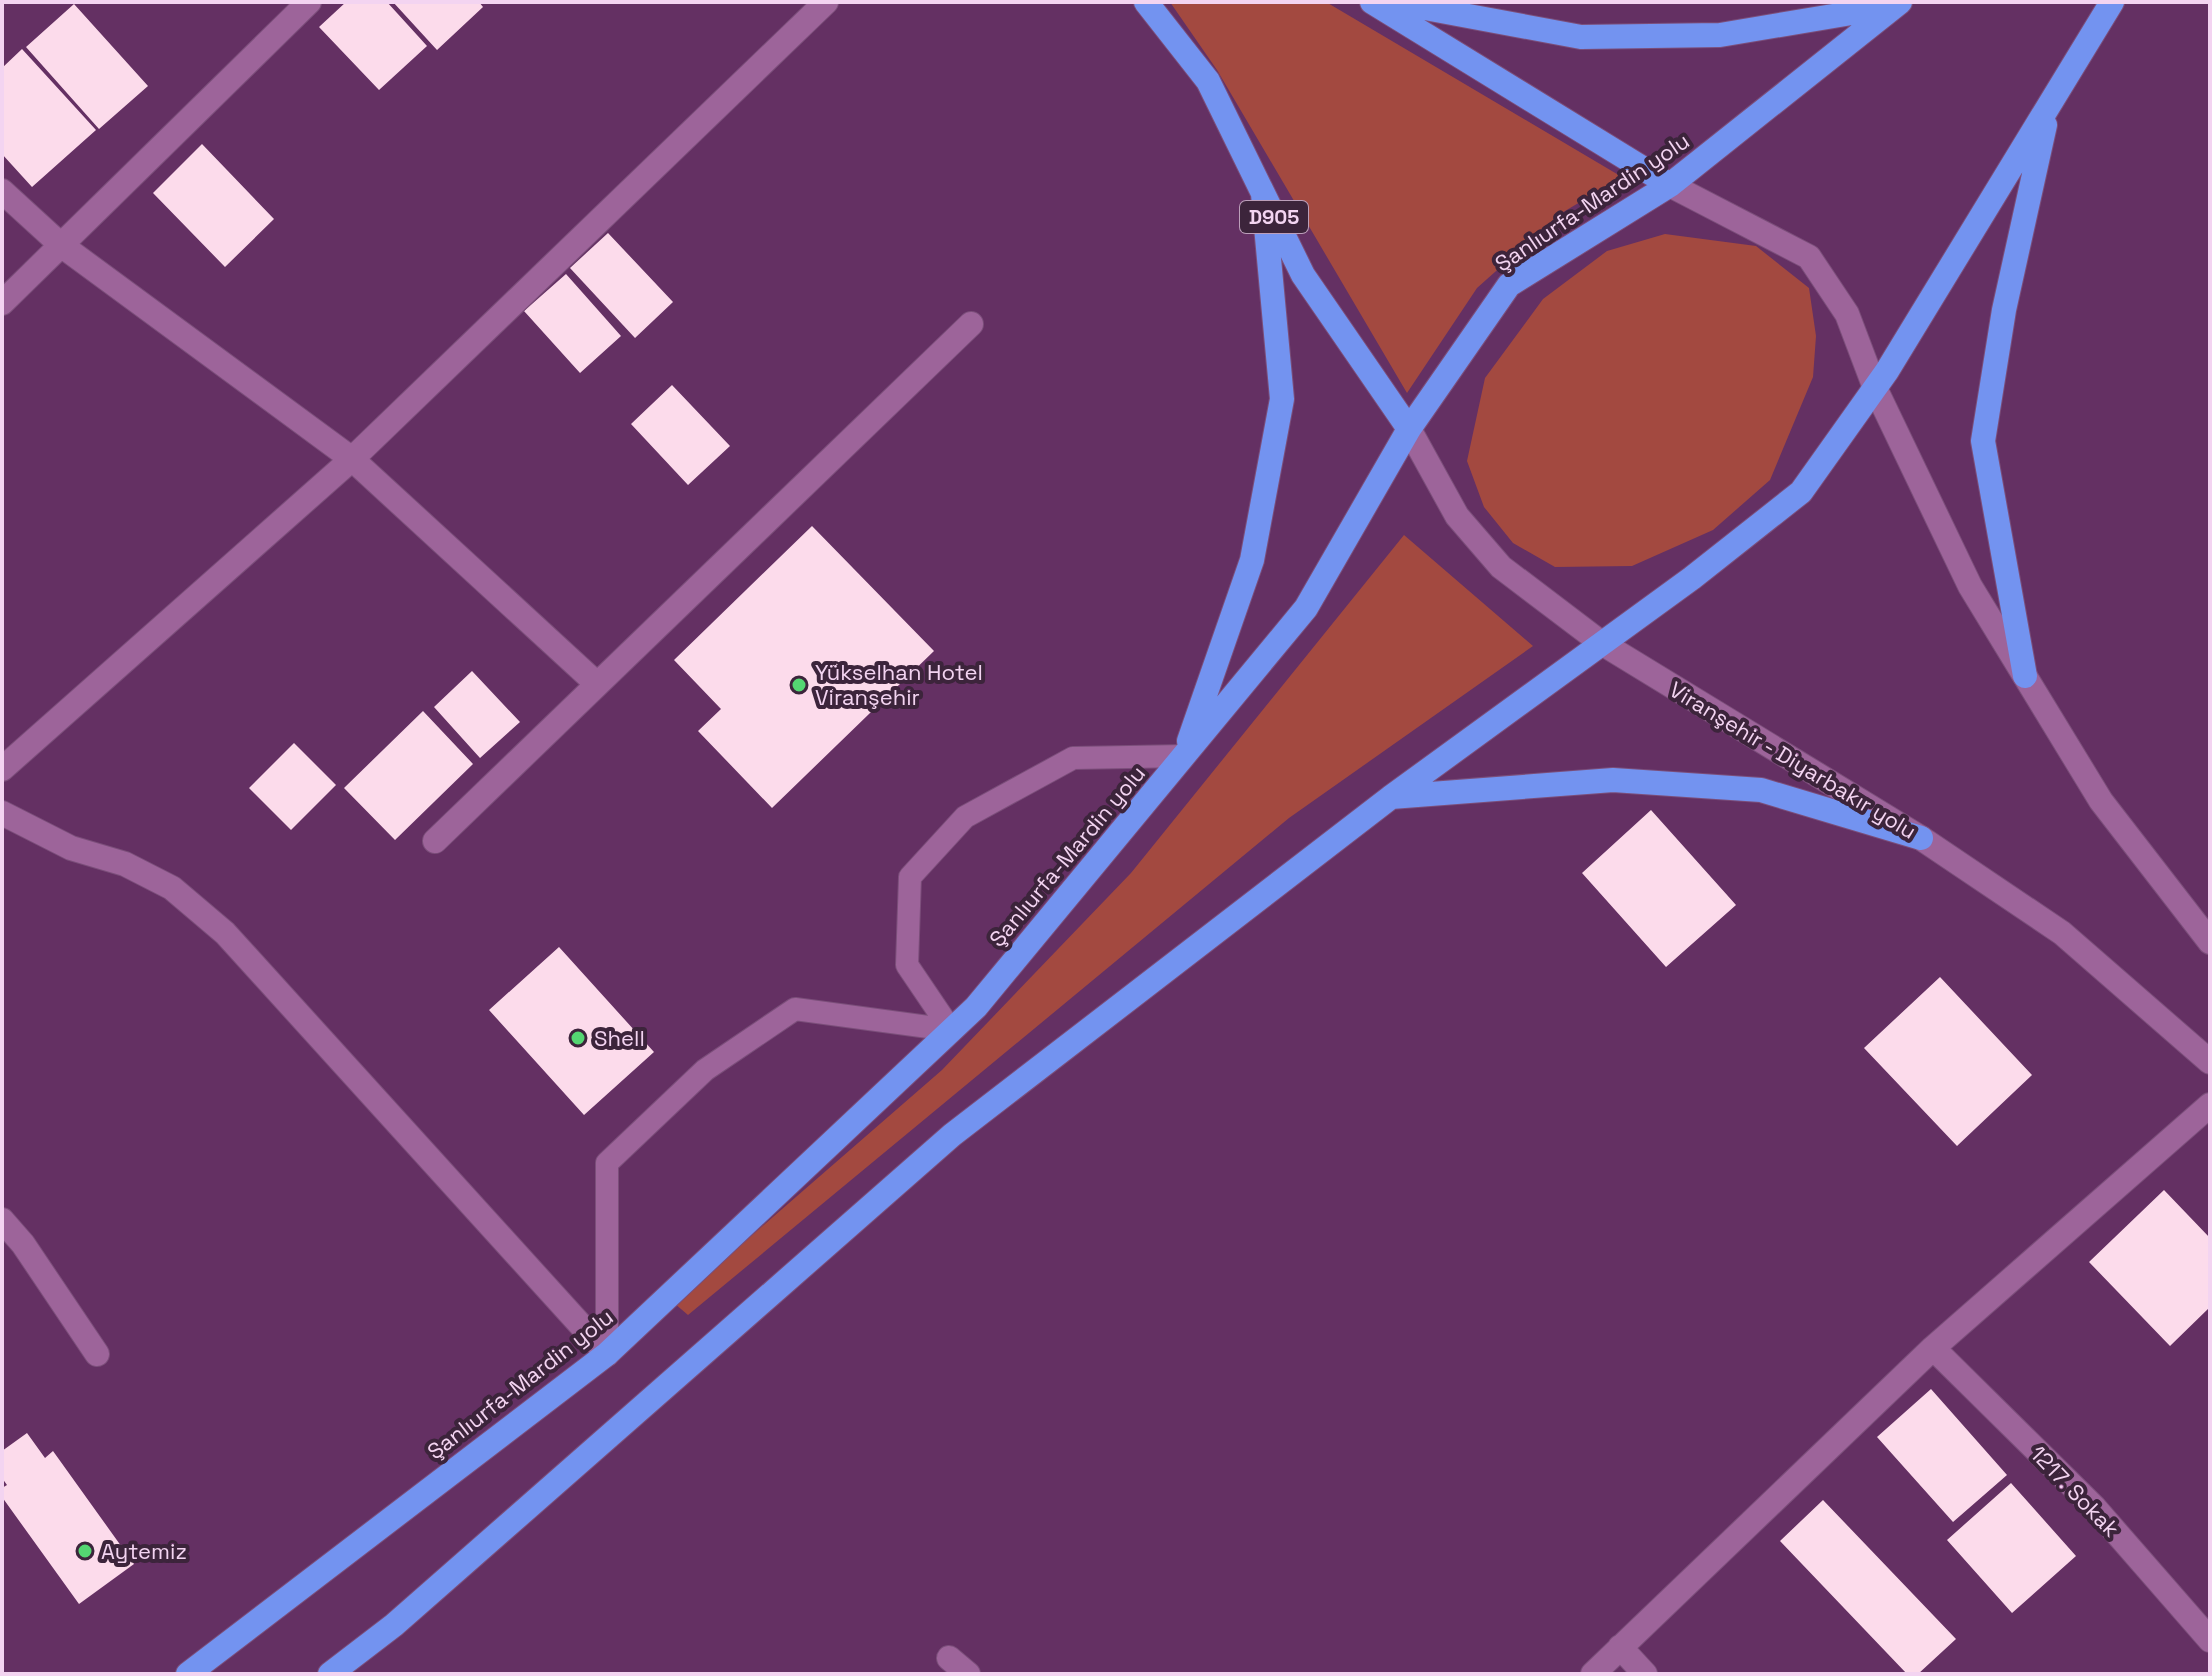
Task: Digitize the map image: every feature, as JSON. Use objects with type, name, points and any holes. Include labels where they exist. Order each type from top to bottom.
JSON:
[{"type":"highway","name":"D905","points":[[1146,2],[1208,81],[1303,275],[1409,429]]},
{"type":"highway","points":[[1372,2],[1670,185]]},
{"type":"highway","points":[[1393,2],[1581,37],[1720,35],[1898,4]]},
{"type":"highway","points":[[330,1674],[394,1625],[952,1135],[1391,797],[1692,578],[1801,492],[1875,388],[2112,2]]},
{"type":"highway","name":"Şanlıurfa-Mardin yolu","points":[[188,1674],[607,1354],[976,1007],[1306,608],[1409,429],[1509,285],[1670,185],[1898,4]]},
{"type":"highway","points":[[2025,676],[1983,441],[2004,310],[2050,104]]},
{"type":"highway","points":[[1184,756],[1252,560],[1282,399],[1263,194]]},
{"type":"highway","points":[[1391,797],[1613,780],[1761,790],[1921,838]]},
{"type":"street","points":[[2,303],[309,2]]},
{"type":"street","points":[[2,769],[352,459],[826,2]]},
{"type":"street","points":[[1670,185],[1809,257],[1847,314],[1875,388],[1970,586],[2101,801],[2210,942]]},
{"type":"street","points":[[2,191],[61,245],[352,459],[597,684]]},
{"type":"street","points":[[435,841],[971,324]]},
{"type":"street","name":"Viranşehir - Diyarbakır yolu","points":[[1409,429],[1457,516],[1501,567],[1600,642],[1921,838],[2062,933],[2210,1062]]},
{"type":"street","points":[[2,813],[71,848],[125,864],[172,888],[225,933],[607,1354]]},
{"type":"street","points":[[1593,1674],[1933,1348],[2210,1105]]},
{"type":"street","points":[[2,1220],[23,1244],[97,1354]]},
{"type":"street","name":"1217. Sokak","points":[[1933,1348],[2094,1507],[2210,1640]]},
{"type":"street","points":[[1620,1647],[1645,1674]]},
{"type":"street","points":[[949,1658],[968,1674]]},
{"type":"lane","points":[[951,1030],[907,965],[910,877],[965,817],[1073,758],[1184,756]]},
{"type":"lane","points":[[607,1354],[607,1163],[705,1070],[795,1009],[951,1030]]},
{"type":"shaded area","points":[[1170,2],[1326,2],[1622,177],[1560,214],[1477,288],[1407,393],[1217,70]]},
{"type":"shaded area","points":[[1665,234],[1756,246],[1809,288],[1816,336],[1813,377],[1770,480],[1713,530],[1632,566],[1555,567],[1513,543],[1484,507],[1467,461],[1485,378],[1543,299],[1607,251]]},
{"type":"shaded area","points":[[1404,535],[1533,646],[1289,818],[688,1315],[674,1303],[942,1070],[1131,873]]},
{"type":"building","points":[[346,2],[387,2],[427,46],[379,90],[319,27]]},
{"type":"building","points":[[393,2],[479,2],[483,7],[437,50]]},
{"type":"building","points":[[74,4],[148,86],[99,129],[26,47]]},
{"type":"building","points":[[22,49],[96,130],[32,187],[2,154],[2,68]]},
{"type":"building","points":[[202,144],[274,219],[225,267],[153,193]]},
{"type":"building","points":[[608,233],[673,302],[635,338],[570,268]]},
{"type":"building","points":[[566,274],[621,336],[580,373],[524,311]]},
{"type":"building","points":[[672,385],[730,446],[688,485],[631,424]]},
{"type":"building","name":"Yükselhan Hotel Viranşehir","points":[[812,526],[934,651],[772,808],[698,731],[721,709],[674,660]]},
{"type":"building","points":[[472,671],[520,722],[480,758],[434,707]]},
{"type":"building","points":[[423,711],[473,764],[395,840],[344,788]]},
{"type":"building","points":[[294,743],[336,785],[291,830],[249,788]]},
{"type":"building","points":[[1651,810],[1736,905],[1666,967],[1582,873]]},
{"type":"building","points":[[559,947],[654,1052],[584,1115],[489,1010]]},
{"type":"building","points":[[1940,977],[2032,1075],[1957,1146],[1864,1048]]},
{"type":"building","points":[[2164,1190],[2210,1238],[2210,1307],[2170,1346],[2089,1262]]},
{"type":"building","points":[[1931,1389],[2007,1475],[1953,1522],[1877,1437]]},
{"type":"building","points":[[27,1433],[45,1458],[53,1451],[134,1564],[79,1604],[2,1497],[2,1488],[7,1485],[2,1478],[2,1451]]},
{"type":"building","points":[[2011,1483],[2076,1556],[2012,1613],[1947,1540]]},
{"type":"building","points":[[1823,1500],[1956,1639],[1918,1674],[1907,1674],[1780,1541]]},
{"type":"place","name":"Yükselhan Hotel Viranşehir","points":[[799,685]]},
{"type":"place","name":"Shell","points":[[578,1038]]},
{"type":"place","name":"Aytemiz","points":[[85,1551]]}]
